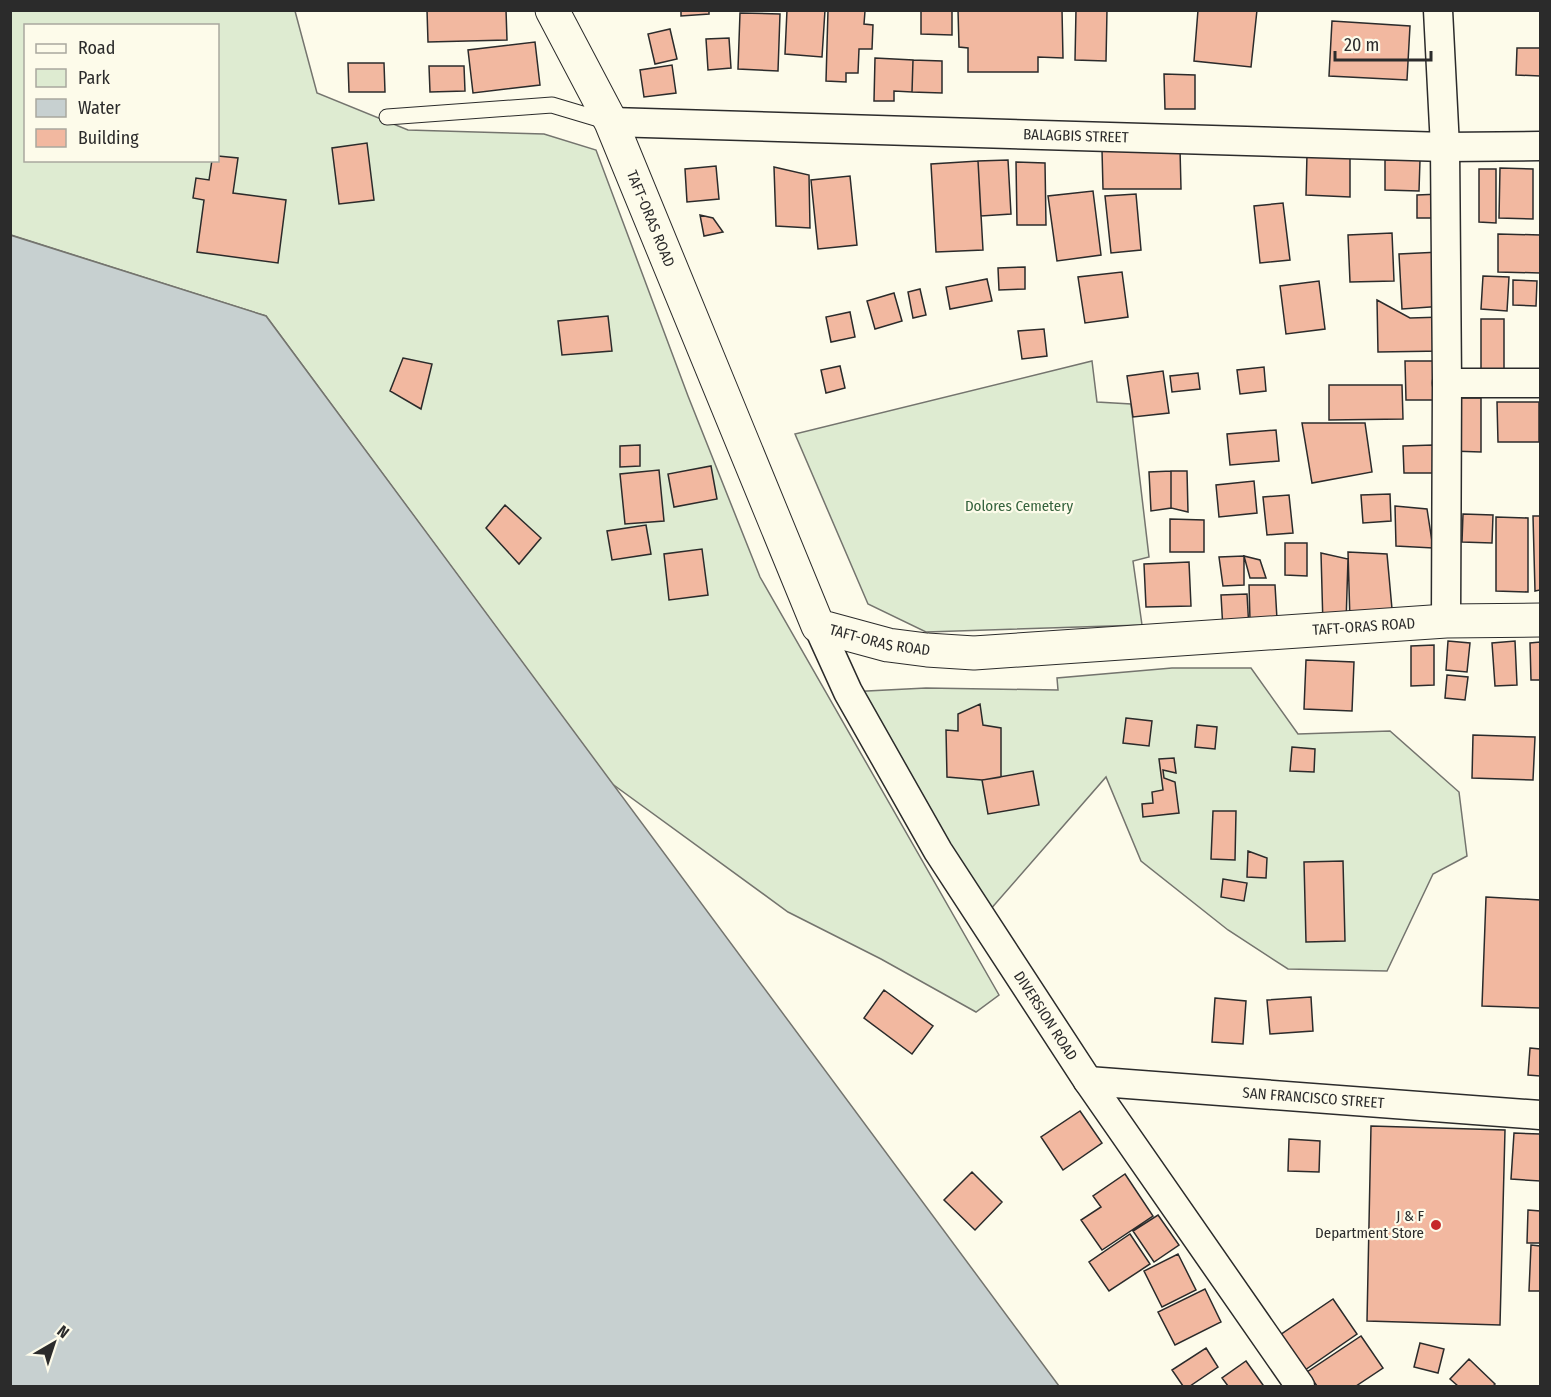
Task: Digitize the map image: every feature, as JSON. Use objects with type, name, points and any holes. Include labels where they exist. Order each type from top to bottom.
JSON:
[{"type":"main road","name":"TAFT-ORAS ROAD","points":[[552,10],[612,123],[818,626],[888,645],[974,653],[1446,621],[1540,620]]},
{"type":"street","points":[[1438,10],[1445,147],[1446,621]]},
{"type":"street","name":"BALAGBIS STREET","points":[[612,123],[1445,147],[1540,146]]},
{"type":"street","points":[[1447,383],[1540,383]]},
{"type":"street","name":"DIVERSION ROAD","points":[[818,626],[848,692],[938,851],[1088,1081],[1300,1386]]},
{"type":"street","name":"SAN FRANCISCO STREET","points":[[1088,1081],[1540,1115]]},
{"type":"lane","points":[[387,117],[552,105],[612,123]]},
{"type":"green space","points":[[11,11],[295,11],[317,93],[408,130],[544,134],[596,150],[688,396],[760,577],[999,995],[976,1012],[881,959],[788,912],[611,783],[266,316],[11,235]]},
{"type":"green space","name":"Dolores Cemetery","points":[[1092,361],[1097,402],[1131,404],[1149,557],[1133,561],[1142,625],[926,632],[868,604],[795,434]]},
{"type":"green space","points":[[1172,668],[1251,668],[1298,734],[1390,731],[1459,792],[1467,856],[1433,874],[1387,971],[1288,969],[1228,930],[1141,861],[1106,777],[982,919],[848,692],[926,688],[1058,690],[1057,678]]},
{"type":"water","points":[[10,235],[266,316],[1059,1386],[11,1386]]},
{"type":"building","points":[[427,10],[506,10],[507,40],[428,42]]},
{"type":"building","points":[[681,10],[709,10],[709,14],[681,16]]},
{"type":"building","points":[[787,10],[825,10],[822,57],[785,54]]},
{"type":"building","points":[[828,10],[865,11],[864,24],[873,25],[872,49],[859,49],[858,73],[846,73],[846,82],[826,81]]},
{"type":"building","points":[[921,10],[952,10],[952,35],[921,34]]},
{"type":"building","points":[[958,10],[1062,10],[1063,58],[1038,57],[1038,72],[968,72],[968,48],[959,47]]},
{"type":"building","points":[[1076,10],[1107,10],[1106,61],[1075,60]]},
{"type":"building","points":[[1198,10],[1257,10],[1251,67],[1194,61]]},
{"type":"building","points":[[740,13],[780,14],[778,71],[738,69]]},
{"type":"building","points":[[1332,21],[1410,26],[1407,80],[1329,76]]},
{"type":"building","points":[[670,29],[677,59],[655,64],[648,34]]},
{"type":"building","points":[[729,38],[731,68],[708,70],[706,39]]},
{"type":"building","points":[[535,42],[540,85],[473,93],[468,50]]},
{"type":"building","points":[[1517,48],[1540,48],[1540,76],[1516,75]]},
{"type":"building","points":[[875,58],[913,60],[912,92],[894,91],[894,101],[874,101]]},
{"type":"building","points":[[913,60],[942,61],[942,93],[912,92]]},
{"type":"building","points":[[348,63],[384,63],[385,92],[349,92]]},
{"type":"building","points":[[672,65],[676,93],[644,97],[640,70]]},
{"type":"building","points":[[429,66],[464,66],[465,91],[430,92]]},
{"type":"building","points":[[1164,74],[1195,75],[1195,109],[1165,109]]},
{"type":"building","points":[[367,143],[374,200],[339,204],[332,148]]},
{"type":"building","points":[[1180,149],[1181,189],[1103,189],[1102,150]]},
{"type":"building","points":[[1307,154],[1350,155],[1350,197],[1306,195]]},
{"type":"building","points":[[219,156],[238,158],[233,193],[286,200],[278,263],[197,252],[204,200],[193,198],[196,178],[209,180],[212,162],[219,162]]},
{"type":"building","points":[[1008,160],[1011,214],[981,216],[978,161]]},
{"type":"building","points":[[1385,160],[1420,160],[1419,191],[1385,190]]},
{"type":"building","points":[[978,161],[983,250],[936,252],[931,164]]},
{"type":"building","points":[[1016,162],[1045,163],[1046,225],[1017,225]]},
{"type":"building","points":[[716,166],[719,199],[687,202],[685,169]]},
{"type":"building","points":[[774,167],[809,175],[810,228],[776,226]]},
{"type":"building","points":[[1500,168],[1533,169],[1533,219],[1499,218]]},
{"type":"building","points":[[1479,169],[1496,169],[1496,223],[1479,222]]},
{"type":"building","points":[[850,176],[857,245],[818,249],[811,180]]},
{"type":"building","points":[[1093,191],[1101,255],[1057,261],[1048,196]]},
{"type":"building","points":[[1136,194],[1141,250],[1111,253],[1105,196]]},
{"type":"building","points":[[1441,194],[1442,218],[1417,218],[1417,195]]},
{"type":"building","points":[[1283,203],[1290,260],[1260,263],[1254,206]]},
{"type":"building","points":[[700,215],[713,218],[723,232],[704,236]]},
{"type":"building","points":[[1392,233],[1394,281],[1350,282],[1348,235]]},
{"type":"building","points":[[1498,234],[1540,235],[1540,273],[1498,272]]},
{"type":"building","points":[[1440,252],[1444,306],[1402,309],[1399,254]]},
{"type":"building","points":[[1025,267],[1025,289],[999,290],[998,268]]},
{"type":"building","points":[[1122,272],[1128,317],[1085,323],[1078,277]]},
{"type":"building","points":[[1483,276],[1509,277],[1507,311],[1481,309]]},
{"type":"building","points":[[987,279],[992,301],[950,309],[946,287]]},
{"type":"building","points":[[1513,280],[1537,281],[1536,306],[1513,305]]},
{"type":"building","points":[[1319,281],[1325,329],[1286,334],[1280,286]]},
{"type":"building","points":[[920,289],[926,315],[913,318],[908,292]]},
{"type":"building","points":[[894,293],[902,321],[875,329],[867,301]]},
{"type":"building","points":[[1377,300],[1410,318],[1443,317],[1443,351],[1378,352]]},
{"type":"building","points":[[850,312],[855,337],[831,342],[826,317]]},
{"type":"building","points":[[608,316],[612,351],[562,355],[558,321]]},
{"type":"building","points":[[1481,319],[1504,319],[1504,371],[1481,371]]},
{"type":"building","points":[[1044,329],[1047,356],[1022,359],[1018,331]]},
{"type":"building","points":[[403,358],[432,364],[421,409],[390,391]]},
{"type":"building","points":[[1405,361],[1438,361],[1439,400],[1406,400]]},
{"type":"building","points":[[840,366],[845,388],[826,393],[821,370]]},
{"type":"building","points":[[1264,367],[1266,391],[1240,394],[1237,370]]},
{"type":"building","points":[[1163,371],[1169,413],[1133,417],[1127,376]]},
{"type":"building","points":[[1198,373],[1200,389],[1172,392],[1170,376]]},
{"type":"building","points":[[1329,385],[1402,385],[1403,419],[1329,420]]},
{"type":"building","points":[[1451,398],[1481,398],[1481,452],[1451,451]]},
{"type":"building","points":[[1497,402],[1539,402],[1539,442],[1498,442]]},
{"type":"building","points":[[1302,423],[1365,423],[1372,472],[1312,483]]},
{"type":"building","points":[[1276,430],[1279,461],[1230,465],[1227,434]]},
{"type":"building","points":[[640,445],[640,466],[620,467],[620,446]]},
{"type":"building","points":[[1433,445],[1434,473],[1404,473],[1403,446]]},
{"type":"building","points":[[711,466],[717,499],[674,507],[668,474]]},
{"type":"building","points":[[659,470],[664,521],[625,524],[620,474]]},
{"type":"building","points":[[1171,471],[1187,471],[1188,512],[1171,508]]},
{"type":"building","points":[[1171,471],[1171,508],[1151,511],[1149,472]]},
{"type":"building","points":[[1254,481],[1257,513],[1219,517],[1216,485]]},
{"type":"building","points":[[1390,494],[1391,521],[1363,523],[1361,495]]},
{"type":"building","points":[[1289,495],[1293,533],[1267,535],[1263,497]]},
{"type":"building","points":[[505,505],[541,538],[519,564],[486,528]]},
{"type":"building","points":[[1395,506],[1427,509],[1433,548],[1396,546]]},
{"type":"building","points":[[1463,514],[1493,515],[1492,543],[1462,542]]},
{"type":"building","points":[[1533,516],[1540,516],[1540,590],[1535,591]]},
{"type":"building","points":[[1496,517],[1528,518],[1528,592],[1496,591]]},
{"type":"building","points":[[1170,519],[1204,520],[1204,552],[1170,552]]},
{"type":"building","points":[[646,525],[651,554],[612,560],[607,531]]},
{"type":"building","points":[[1285,543],[1307,543],[1307,576],[1285,575]]},
{"type":"building","points":[[702,549],[708,595],[669,600],[664,554]]},
{"type":"building","points":[[1348,552],[1387,554],[1392,609],[1350,621]]},
{"type":"building","points":[[1321,553],[1348,559],[1346,623],[1323,626]]},
{"type":"building","points":[[1244,556],[1244,585],[1223,586],[1219,557]]},
{"type":"building","points":[[1244,556],[1260,560],[1266,578],[1250,578]]},
{"type":"building","points":[[1189,562],[1191,606],[1146,607],[1144,564]]},
{"type":"building","points":[[1249,585],[1275,585],[1277,619],[1250,620]]},
{"type":"building","points":[[1247,594],[1249,629],[1223,630],[1221,595]]},
{"type":"building","points":[[1448,641],[1470,643],[1467,672],[1446,670]]},
{"type":"building","points":[[1515,641],[1517,685],[1495,686],[1492,643]]},
{"type":"building","points":[[1540,642],[1540,680],[1531,680],[1530,643]]},
{"type":"building","points":[[1434,645],[1434,685],[1411,686],[1411,646]]},
{"type":"building","points":[[1306,660],[1354,662],[1352,711],[1304,709]]},
{"type":"building","points":[[1447,675],[1468,677],[1465,700],[1445,698]]},
{"type":"building","points":[[980,704],[983,725],[1001,728],[1001,777],[982,780],[947,777],[946,730],[958,731],[958,714]]},
{"type":"building","points":[[1126,718],[1152,721],[1149,746],[1123,743]]},
{"type":"building","points":[[1197,725],[1217,727],[1215,749],[1195,747]]},
{"type":"building","points":[[1473,735],[1535,737],[1533,780],[1472,778]]},
{"type":"building","points":[[1292,747],[1315,749],[1314,772],[1290,771]]},
{"type":"building","points":[[1174,758],[1176,773],[1163,770],[1164,778],[1175,782],[1179,813],[1143,817],[1142,804],[1153,803],[1152,792],[1163,790],[1159,759]]},
{"type":"building","points":[[1033,771],[1039,805],[988,814],[982,780]]},
{"type":"building","points":[[1213,811],[1236,811],[1235,860],[1211,859]]},
{"type":"building","points":[[1248,851],[1267,858],[1266,878],[1247,877]]},
{"type":"building","points":[[1343,861],[1345,941],[1306,942],[1304,862]]},
{"type":"building","points":[[1223,879],[1247,883],[1244,901],[1221,897]]},
{"type":"building","points":[[1486,897],[1540,900],[1540,1008],[1482,1006]]},
{"type":"building","points":[[884,990],[933,1026],[912,1054],[864,1018]]},
{"type":"building","points":[[1311,997],[1313,1031],[1270,1034],[1267,1000]]},
{"type":"building","points":[[1215,998],[1246,1001],[1243,1044],[1212,1042]]},
{"type":"building","points":[[1530,1048],[1540,1049],[1540,1076],[1528,1075]]},
{"type":"building","points":[[1080,1111],[1102,1143],[1063,1170],[1041,1137]]},
{"type":"building","name":"J & F Department Store","points":[[1371,1126],[1505,1130],[1500,1325],[1367,1321]]},
{"type":"building","points":[[1514,1133],[1540,1134],[1540,1181],[1511,1179]]},
{"type":"building","points":[[1289,1139],[1320,1141],[1319,1172],[1288,1171]]},
{"type":"building","points":[[972,1172],[1002,1202],[975,1230],[944,1200]]},
{"type":"building","points":[[1125,1174],[1153,1216],[1102,1250],[1081,1220],[1101,1207],[1093,1196]]},
{"type":"building","points":[[1528,1210],[1540,1211],[1540,1243],[1527,1243]]},
{"type":"building","points":[[1158,1215],[1179,1245],[1154,1262],[1133,1231]]},
{"type":"building","points":[[1130,1234],[1150,1264],[1109,1291],[1089,1262]]},
{"type":"building","points":[[1531,1245],[1540,1246],[1540,1291],[1529,1291]]},
{"type":"building","points":[[1178,1254],[1196,1290],[1162,1307],[1144,1271]]},
{"type":"building","points":[[1205,1289],[1221,1322],[1175,1345],[1158,1312]]},
{"type":"building","points":[[1333,1299],[1357,1334],[1305,1370],[1280,1335]]},
{"type":"building","points":[[1361,1336],[1383,1368],[1356,1386],[1317,1386],[1307,1372]]},
{"type":"building","points":[[1420,1343],[1444,1349],[1438,1373],[1414,1367]]},
{"type":"building","points":[[1206,1348],[1218,1367],[1190,1386],[1183,1386],[1172,1370]]},
{"type":"building","points":[[1469,1359],[1495,1384],[1493,1386],[1458,1386],[1450,1379]]},
{"type":"building","points":[[1246,1361],[1263,1385],[1228,1386],[1222,1378]]},
{"type":"place","name":"J & F Department Store","points":[[1436,1225]]}]
